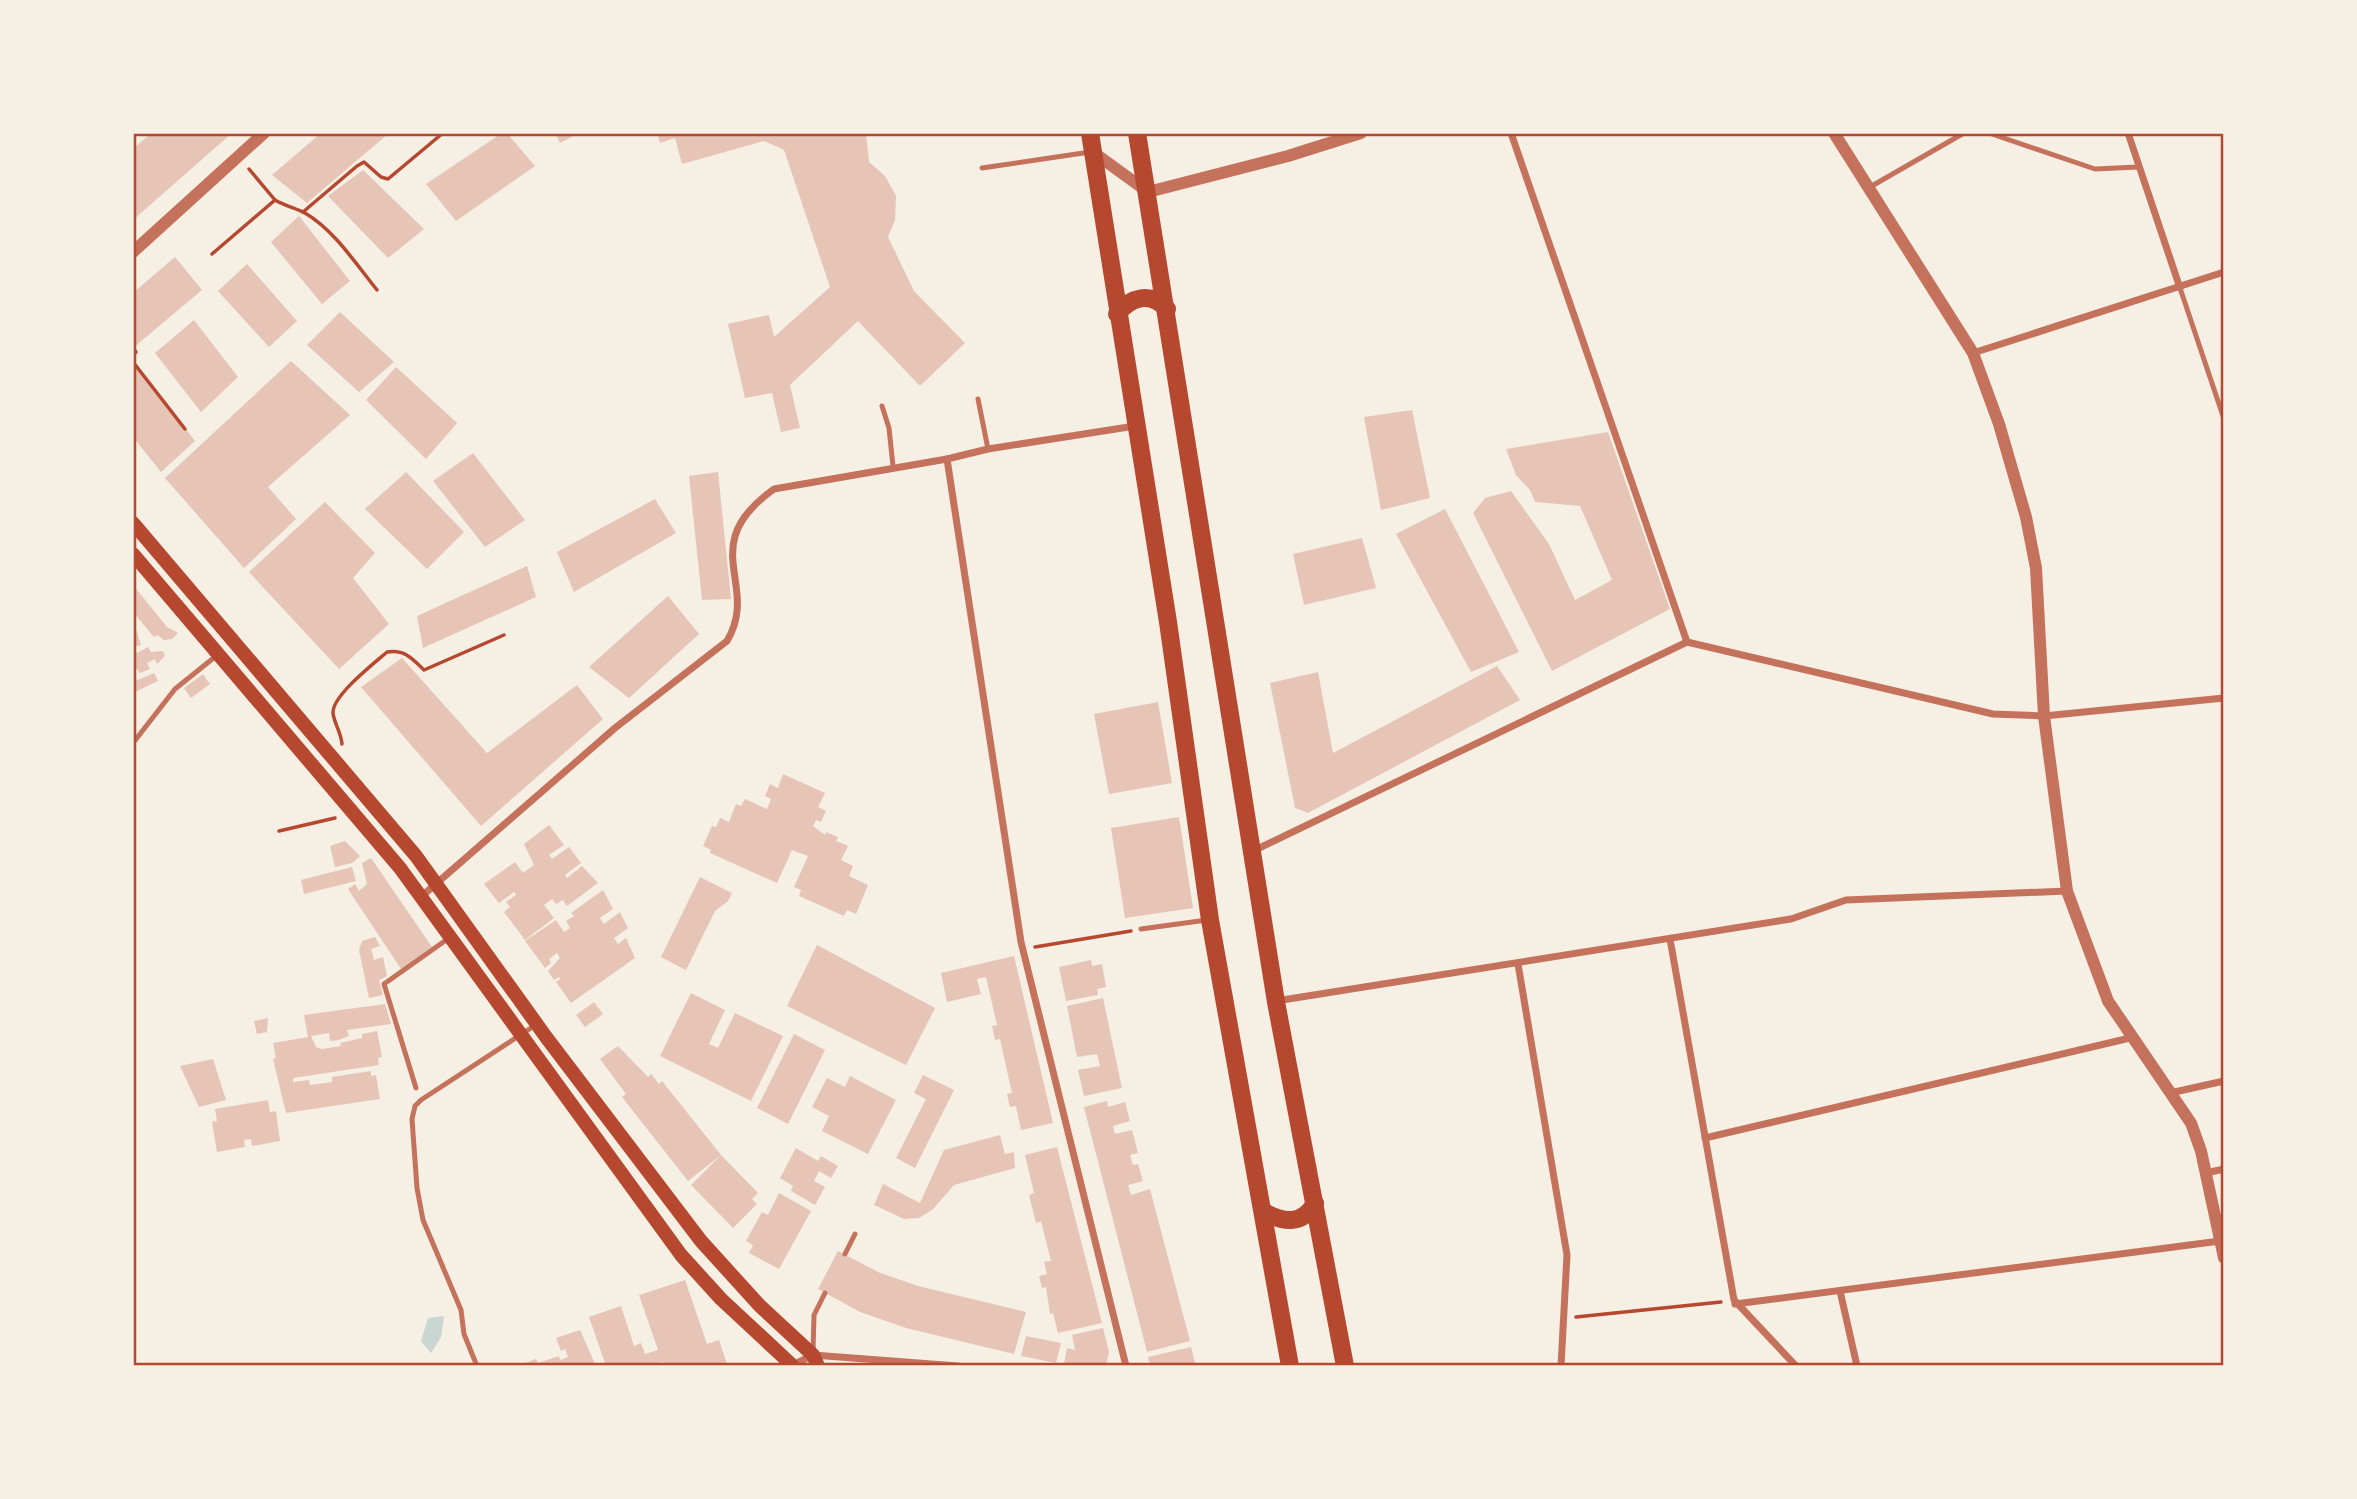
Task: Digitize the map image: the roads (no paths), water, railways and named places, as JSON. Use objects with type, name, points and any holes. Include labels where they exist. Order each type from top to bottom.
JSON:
[{"type":"main road","points":[[1090,133],[1116,314],[1168,622],[1210,920],[1290,1366]]},
{"type":"main road","points":[[1138,133],[1276,1002],[1345,1366]]},
{"type":"main road","points":[[1116,314],[1130,300],[1140,297],[1160,301],[1167,309]]},
{"type":"main road","points":[[133,523],[335,758],[437,884],[537,1024],[701,1241],[751,1297],[815,1360]]},
{"type":"main road","points":[[133,554],[422,896],[681,1255],[721,1299],[793,1365]]},
{"type":"main road","points":[[1264,1212],[1275,1219],[1293,1221],[1303,1218],[1315,1203]]},
{"type":"street","points":[[133,252],[264,133]]},
{"type":"street","points":[[1093,152],[1148,192],[1288,156],[1361,133]]},
{"type":"street","points":[[1511,133],[1687,642]]},
{"type":"street","points":[[1834,133],[1973,353],[1999,425],[2026,517],[2036,568],[2041,621],[2044,716],[2067,891],[2108,1001],[2130,1038],[2191,1123],[2206,1173],[2224,1256]]},
{"type":"street","points":[[2128,133],[2180,288]]},
{"type":"street","points":[[1973,353],[2224,272]]},
{"type":"street","points":[[422,896],[615,727],[727,640],[735,626],[737,610],[733,542],[737,525],[755,502],[774,489],[892,466],[947,459],[988,449],[1136,426]]},
{"type":"street","points":[[947,459],[1022,949],[1126,1366]]},
{"type":"street","points":[[1252,851],[1687,642],[1993,714],[2044,716],[2224,698]]},
{"type":"street","points":[[1276,1002],[1791,919],[1846,900],[2067,891]]},
{"type":"street","points":[[1670,939],[1735,1302],[1796,1366]]},
{"type":"street","points":[[1518,964],[1567,1255],[1561,1366]]},
{"type":"street","points":[[1705,1138],[2130,1038]]},
{"type":"street","points":[[2170,1093],[2224,1081]]},
{"type":"street","points":[[2206,1173],[2224,1169]]},
{"type":"street","points":[[1735,1302],[1840,1291],[2220,1241]]},
{"type":"street","points":[[1840,1291],[1857,1366]]},
{"type":"street","points":[[793,1365],[815,1360],[958,1366]]},
{"type":"lane","points":[[1867,188],[1964,133]]},
{"type":"lane","points":[[1989,133],[2095,169],[2138,167]]},
{"type":"lane","points":[[982,168],[1093,152]]},
{"type":"lane","points":[[2180,288],[2224,419]]},
{"type":"lane","points":[[978,399],[988,449]]},
{"type":"lane","points":[[882,406],[889,428],[892,466]]},
{"type":"lane","points":[[133,743],[175,689],[219,654]]},
{"type":"lane","points":[[1141,929],[1210,920]]},
{"type":"lane","points":[[416,1088],[384,984],[452,936]]},
{"type":"lane","points":[[477,1366],[464,1334],[461,1310],[423,1220],[417,1188],[412,1119],[415,1106],[421,1100],[537,1024]]},
{"type":"lane","points":[[845,1254],[855,1234]]},
{"type":"lane","points":[[815,1360],[814,1315],[825,1293]]}]
